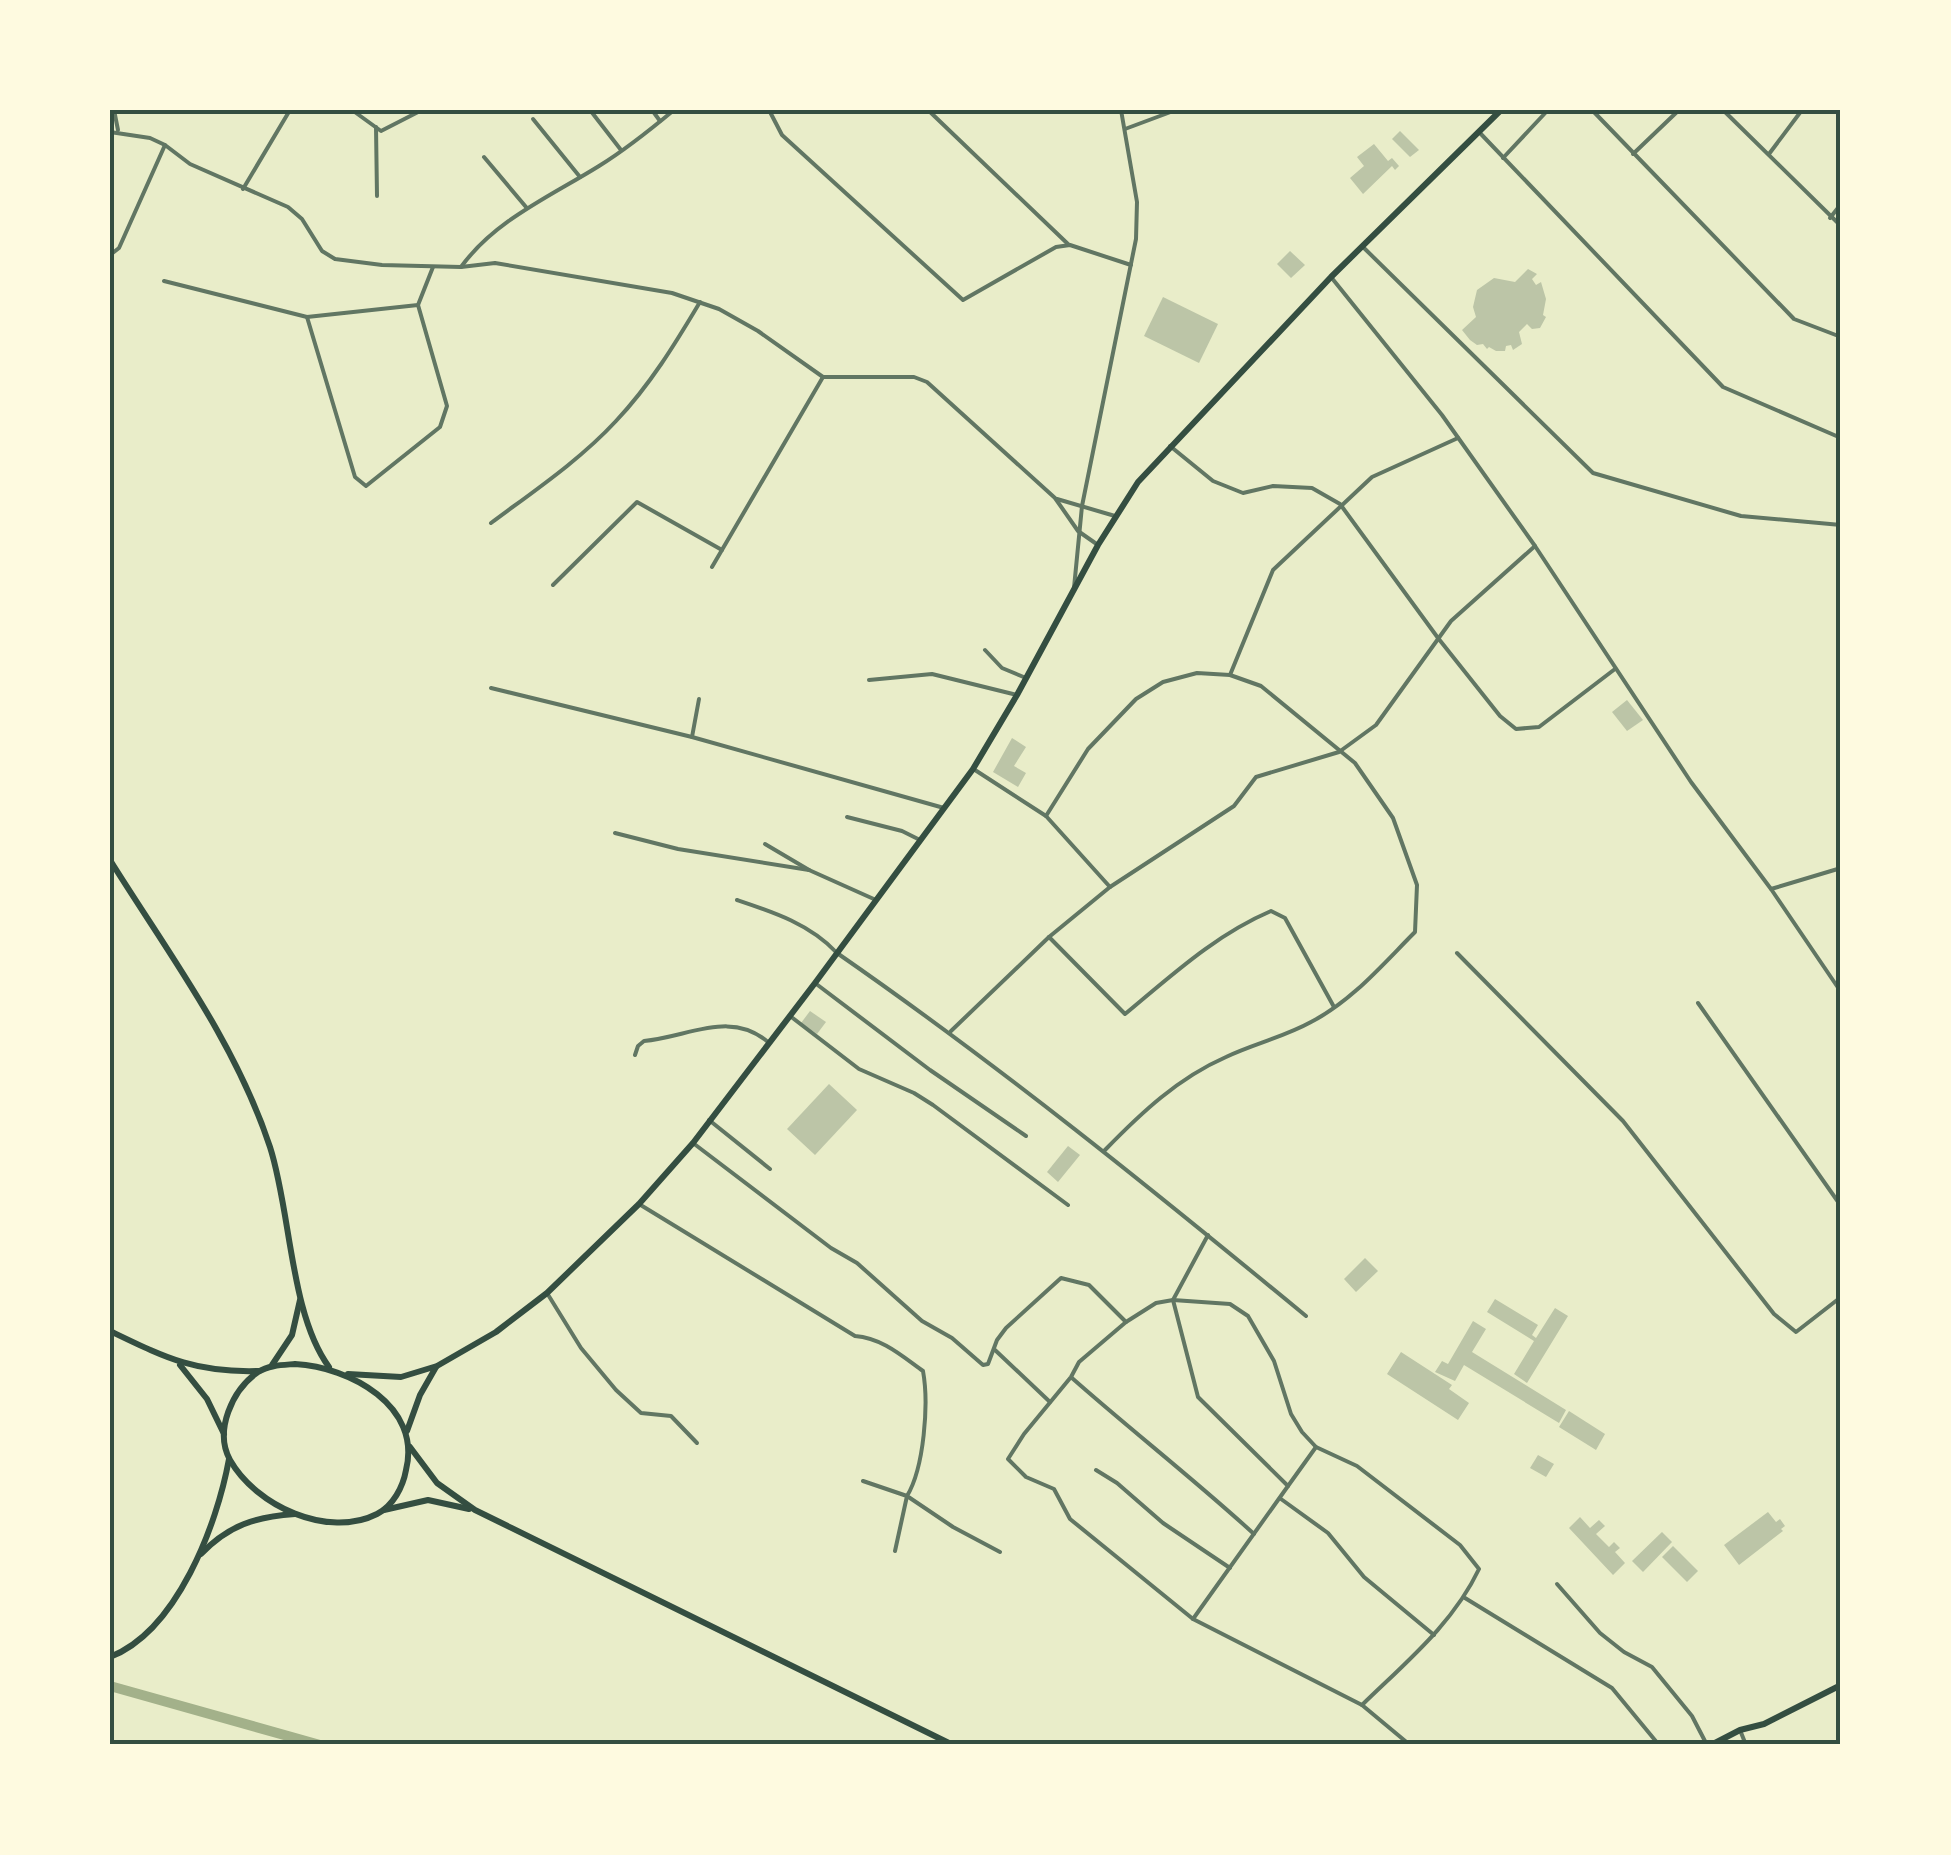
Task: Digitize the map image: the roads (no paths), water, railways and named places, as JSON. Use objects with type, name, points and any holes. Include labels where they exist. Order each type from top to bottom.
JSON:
[{"type":"main road","points":[[224,1434],[233,1400],[259,1372],[272,1366],[295,1364],[389,1378],[437,1366],[496,1332],[546,1294],[640,1204],[815,984],[972,769],[1098,545],[1138,482],[1331,277],[1502,110]]},
{"type":"main road","points":[[110,860],[178,965],[244,1080],[282,1188],[312,1340],[329,1368]]},
{"type":"main road","points":[[272,1366],[292,1335],[301,1295]]},
{"type":"main road","points":[[110,1331],[180,1364],[223,1372],[259,1372]]},
{"type":"main road","points":[[110,1657],[145,1638],[162,1620],[215,1520],[229,1459],[224,1434],[208,1400],[180,1364]]},
{"type":"main road","points":[[407,1432],[420,1394],[437,1366]]},
{"type":"main road","points":[[348,1374],[383,1400],[407,1432],[410,1447],[404,1478],[398,1494],[383,1510]]},
{"type":"main road","points":[[410,1447],[437,1483],[476,1510],[952,1745]]},
{"type":"main road","points":[[229,1459],[266,1497],[295,1514]]},
{"type":"main road","points":[[193,1562],[224,1532],[261,1516],[295,1514],[341,1522],[438,1500],[476,1510]]},
{"type":"main road","points":[[1709,1745],[1764,1724],[1841,1686]]},
{"type":"street","points":[[114,110],[118,132]]},
{"type":"street","points":[[243,189],[290,110]]},
{"type":"street","points":[[352,110],[381,130],[422,110]]},
{"type":"street","points":[[590,110],[622,151]]},
{"type":"street","points":[[652,110],[660,121]]},
{"type":"street","points":[[461,266],[496,230],[622,151],[674,110]]},
{"type":"street","points":[[769,110],[782,135],[963,300],[1056,248],[1070,246],[1130,265]]},
{"type":"street","points":[[928,110],[1070,246]]},
{"type":"street","points":[[1074,590],[1082,506],[1136,239],[1137,202],[1121,110]]},
{"type":"street","points":[[1125,129],[1176,110]]},
{"type":"street","points":[[1503,158],[1548,110]]},
{"type":"street","points":[[1592,110],[1794,318],[1841,337]]},
{"type":"street","points":[[1633,154],[1679,110]]},
{"type":"street","points":[[1723,110],[1841,226]]},
{"type":"street","points":[[1768,155],[1802,110]]},
{"type":"street","points":[[532,118],[580,177]]},
{"type":"street","points":[[376,126],[377,196]]},
{"type":"street","points":[[110,132],[164,145],[190,164],[288,208],[302,219],[322,251],[335,259],[382,265],[495,263],[672,293],[758,330],[823,377],[900,375],[927,382],[1055,498],[1078,531],[1098,545]]},
{"type":"street","points":[[1480,133],[1723,387],[1841,438]]},
{"type":"street","points":[[112,254],[164,145]]},
{"type":"street","points":[[484,157],[528,208]]},
{"type":"street","points":[[1830,218],[1841,204]]},
{"type":"street","points":[[1364,248],[1592,473],[1740,516],[1841,525]]},
{"type":"street","points":[[306,317],[355,477],[366,486],[440,427],[445,416],[446,406],[418,305],[434,266]]},
{"type":"street","points":[[1331,277],[1458,438],[1691,782],[1841,992]]},
{"type":"street","points":[[164,280],[306,317],[418,305]]},
{"type":"street","points":[[491,523],[555,476],[615,423],[664,364],[700,302]]},
{"type":"street","points":[[712,566],[823,377]]},
{"type":"street","points":[[1230,676],[1273,570],[1372,477],[1458,438]]},
{"type":"street","points":[[1170,446],[1213,481],[1243,493],[1273,486],[1312,488],[1340,504],[1438,638],[1500,716],[1516,729],[1540,727],[1615,669]]},
{"type":"street","points":[[1055,498],[1115,516]]},
{"type":"street","points":[[553,586],[637,502],[722,550]]},
{"type":"street","points":[[951,1031],[1048,937],[1110,887],[1234,806],[1256,777],[1338,752],[1376,725],[1438,638],[1486,587],[1534,546]]},
{"type":"street","points":[[985,650],[1002,668],[1026,678]]},
{"type":"street","points":[[1046,816],[1088,749],[1136,699],[1163,682],[1198,673],[1230,676],[1261,686],[1355,763],[1393,818],[1417,885],[1415,932],[1354,993],[1311,1022],[1224,1057],[1182,1082],[1142,1112],[1106,1150]]},
{"type":"street","points":[[869,680],[932,674],[1017,695]]},
{"type":"street","points":[[490,688],[692,737],[944,808]]},
{"type":"street","points":[[692,737],[699,699]]},
{"type":"street","points":[[972,769],[1046,816],[1110,887]]},
{"type":"street","points":[[846,817],[920,840]]},
{"type":"street","points":[[616,833],[678,849],[809,870]]},
{"type":"street","points":[[765,844],[809,870],[876,900]]},
{"type":"street","points":[[1771,889],[1841,868]]},
{"type":"street","points":[[737,900],[782,915],[825,940],[951,1031],[1106,1150],[1306,1316]]},
{"type":"street","points":[[1048,937],[1125,1014],[1223,936],[1271,911],[1286,918],[1334,1007]]},
{"type":"street","points":[[1456,952],[1623,1121],[1774,1314],[1796,1332],[1841,1296]]},
{"type":"street","points":[[815,984],[1026,1136]]},
{"type":"street","points":[[1698,1003],[1841,1206]]},
{"type":"street","points":[[790,1016],[859,1069],[934,1105],[1068,1205]]},
{"type":"street","points":[[636,1055],[644,1041],[738,1025],[769,1043]]},
{"type":"street","points":[[709,1120],[770,1170]]},
{"type":"street","points":[[692,1142],[818,1238],[857,1262],[922,1321],[952,1338],[983,1365],[988,1364],[1006,1328],[1061,1278],[1089,1285],[1126,1322]]},
{"type":"street","points":[[640,1204],[855,1336],[871,1337],[885,1344],[924,1371],[925,1405],[916,1478],[907,1496],[895,1551]]},
{"type":"street","points":[[1208,1235],[1173,1300],[1198,1397],[1288,1486]]},
{"type":"street","points":[[546,1294],[581,1348],[616,1390],[641,1412],[671,1416],[697,1443]]},
{"type":"street","points":[[1362,1705],[1434,1635],[1465,1598],[1479,1569],[1460,1545],[1357,1466],[1316,1447],[1290,1414],[1274,1361],[1248,1316],[1230,1304],[1173,1300],[1156,1303],[1078,1362],[1071,1377],[1008,1460],[1026,1476],[1054,1490],[1070,1520],[1194,1618],[1362,1705],[1410,1745]]},
{"type":"street","points":[[995,1350],[1050,1402]]},
{"type":"street","points":[[1071,1377],[1254,1534]]},
{"type":"street","points":[[1194,1618],[1316,1447]]},
{"type":"street","points":[[1096,1470],[1163,1523],[1230,1568]]},
{"type":"street","points":[[863,1481],[907,1496],[1000,1552]]},
{"type":"street","points":[[1281,1499],[1328,1533],[1364,1577],[1434,1635]]},
{"type":"street","points":[[1557,1584],[1600,1633],[1652,1667],[1692,1716],[1709,1745]]},
{"type":"street","points":[[1465,1598],[1612,1688],[1660,1745]]},
{"type":"street","points":[[1740,1730],[1746,1745]]},
{"type":"waterway","points":[[110,1686],[320,1745]]}]
